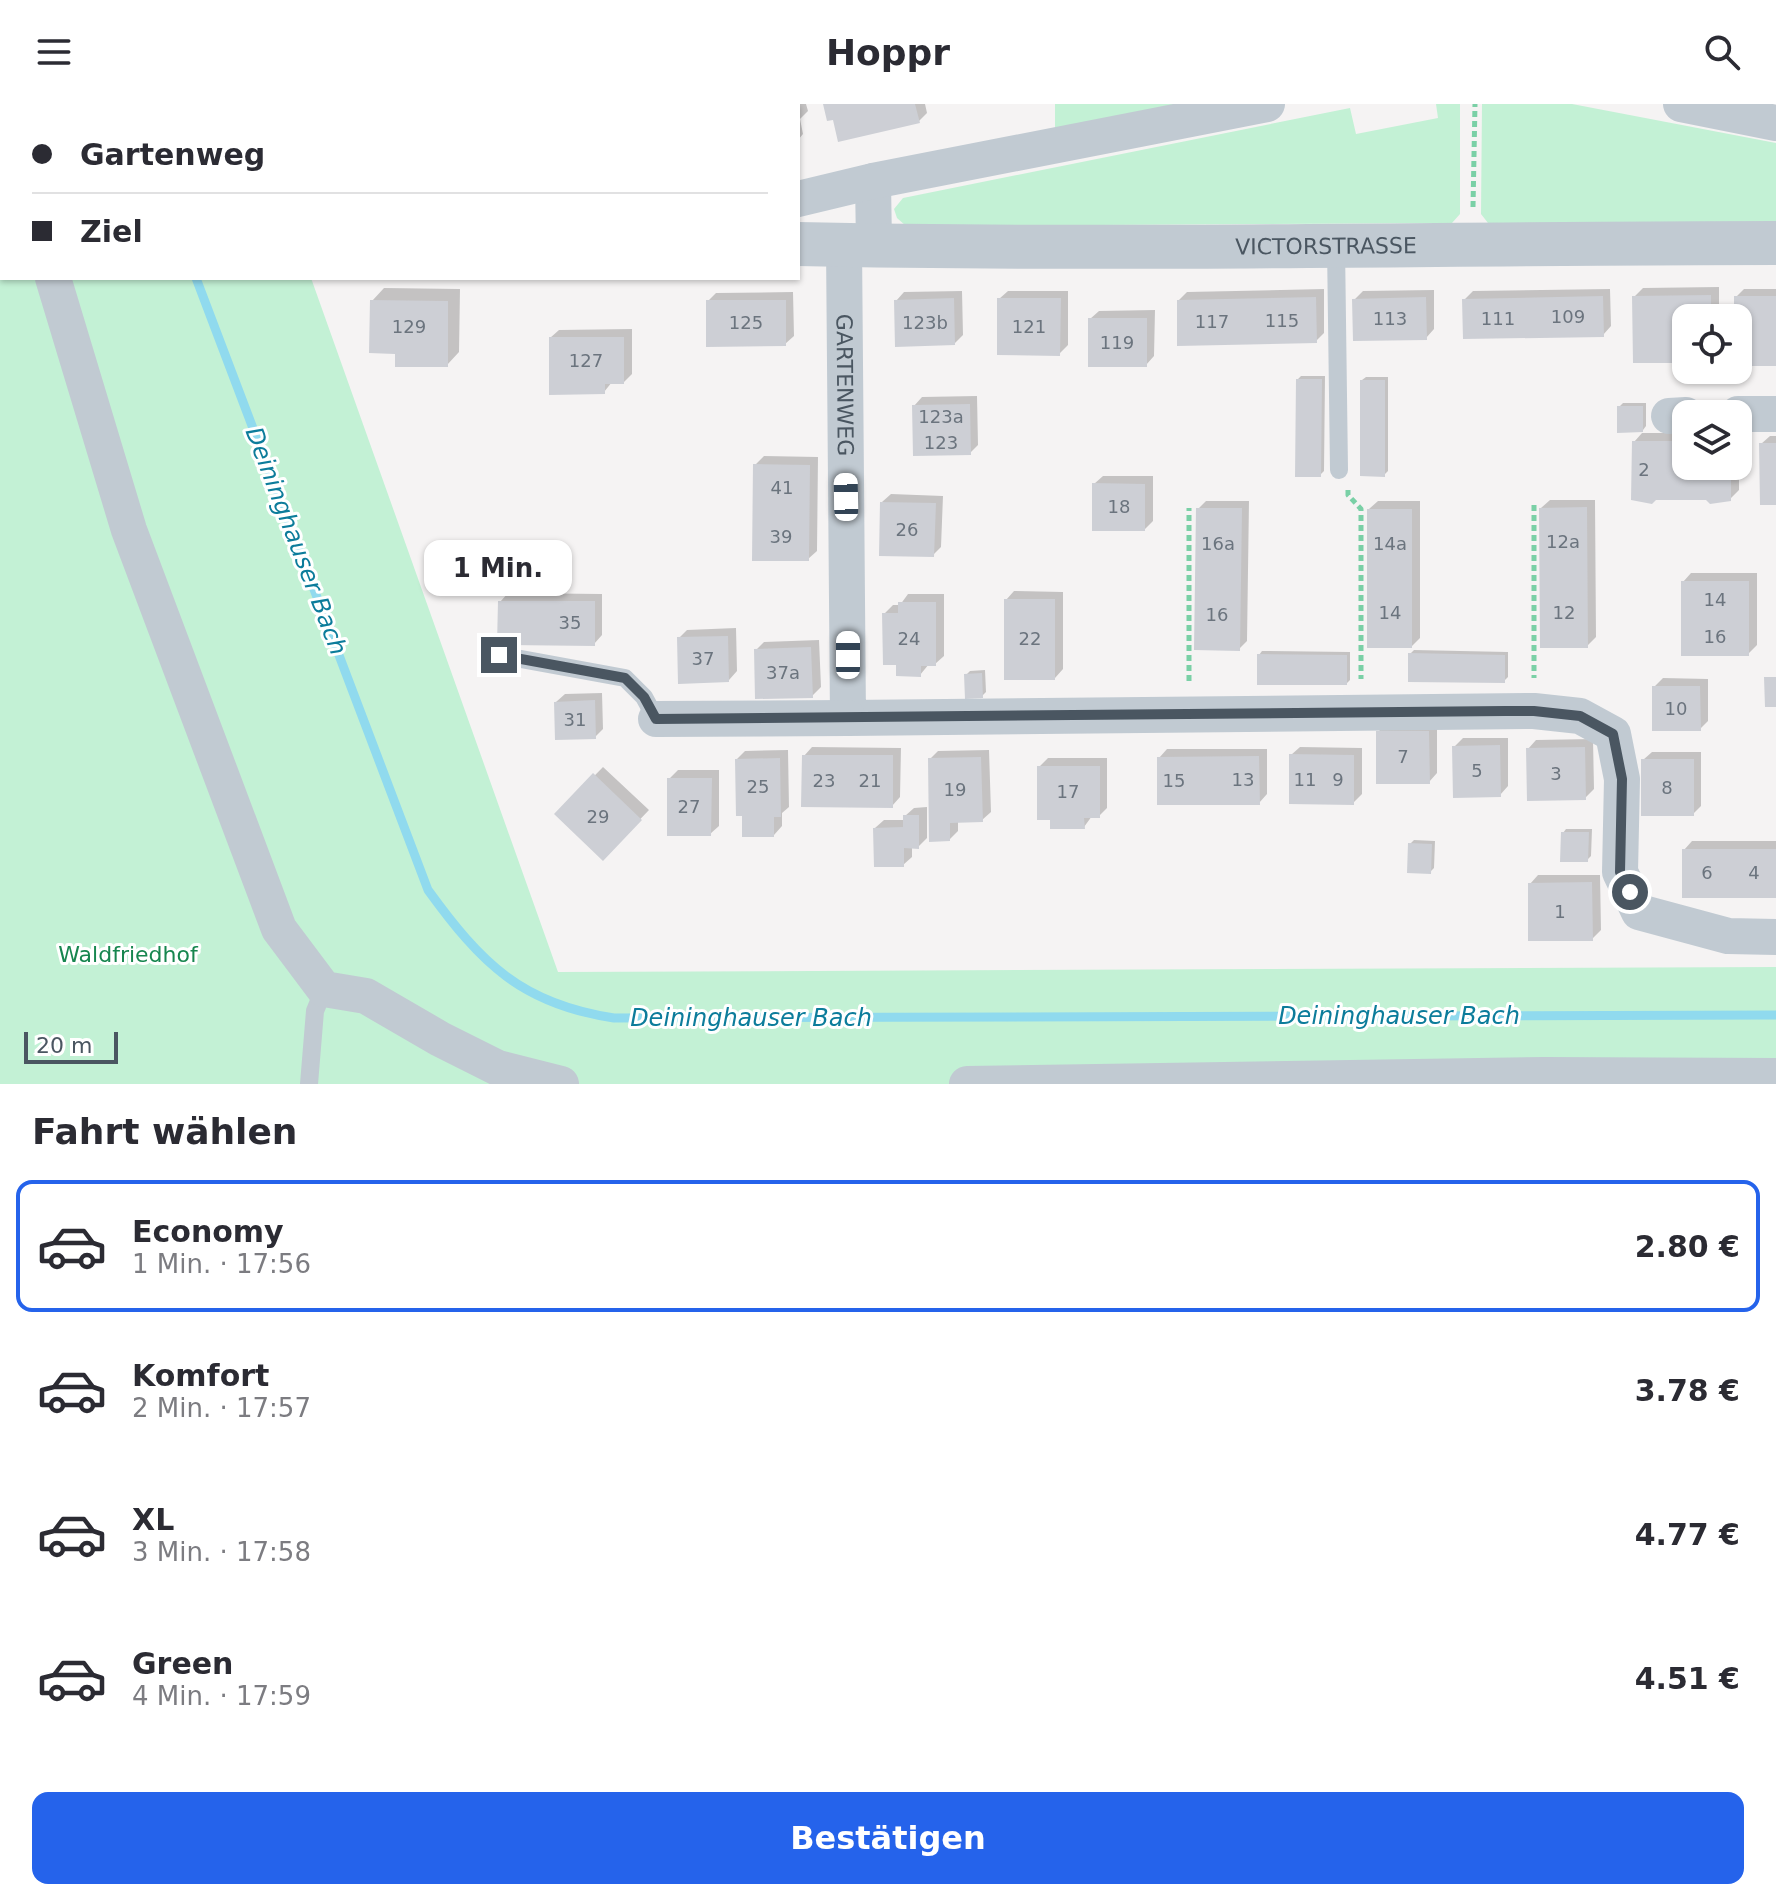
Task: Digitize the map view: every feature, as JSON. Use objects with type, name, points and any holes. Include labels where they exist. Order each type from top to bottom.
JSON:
[{"type":"street","points":[[800,199],[873,181],[1267,104]]},
{"type":"street","points":[[1681,104],[1776,123]]},
{"type":"street","points":[[859,245],[873,181]]},
{"type":"street","name":"VICTORSTRASSE","points":[[800,244],[1336,246],[1776,243]]},
{"type":"street","name":"GARTENWEG","points":[[848,718],[859,245]]},
{"type":"street","points":[[54,280],[129,530],[279,929],[324,989],[366,996],[498,1068],[561,1084]]},
{"type":"street","points":[[1752,414],[1776,414]]},
{"type":"street","points":[[656,719],[1534,711],[1580,716],[1613,734],[1622,779],[1620,872],[1639,912],[1728,936],[1776,937]]},
{"type":"street","points":[[967,1084],[1544,1075],[1776,1076]]},
{"type":"lane","points":[[1336,246],[1339,470]]},
{"type":"lane","points":[[499,655],[625,678],[644,697],[656,719]]},
{"type":"lane","points":[[309,1084],[315,1011],[324,989]]},
{"type":"path","points":[[1473,243],[1475,104]]},
{"type":"path","points":[[1339,470],[1348,472],[1348,495],[1361,509],[1360,712]]},
{"type":"path","points":[[1534,505],[1534,711]]},
{"type":"path","points":[[1188,714],[1189,508]]},
{"type":"green space","points":[[1055,104],[1184,104],[1055,130]]},
{"type":"green space","points":[[1436,104],[1460,104],[1460,214],[1452,223],[906,226],[897,218],[894,209],[903,198],[1350,108],[1356,134],[1438,118]]},
{"type":"green space","points":[[1482,104],[1572,104],[1776,143],[1776,223],[1488,223],[1481,214]]},
{"type":"green space","name":"Waldfriedhof","points":[[0,280],[312,280],[558,972],[1776,967],[1776,1084],[0,1084]]},
{"type":"building","points":[[823,104],[915,104],[920,123],[838,142],[833,120],[827,121]]},
{"type":"building","points":[[1711,295],[1711,304],[1672,304],[1672,363],[1633,363],[1632,296]]},
{"type":"building","points":[[1603,296],[1604,337],[1463,339],[1462,299]]},
{"type":"building","points":[[1734,296],[1776,296],[1776,366],[1752,366],[1752,304],[1734,304]]},
{"type":"building","points":[[1316,297],[1317,343],[1177,346],[1177,300]]},
{"type":"building","points":[[1426,297],[1427,340],[1353,341],[1352,299]]},
{"type":"building","points":[[954,298],[955,345],[895,347],[894,300]]},
{"type":"building","points":[[997,298],[1061,298],[1060,356],[997,355]]},
{"type":"building","points":[[370,300],[448,301],[448,367],[395,367],[395,354],[369,353]]},
{"type":"building","points":[[706,300],[786,300],[786,346],[706,347]]},
{"type":"building","points":[[1088,318],[1147,318],[1147,367],[1088,367]]},
{"type":"building","points":[[549,337],[624,337],[624,384],[605,384],[605,394],[549,395]]},
{"type":"building","points":[[1296,379],[1322,379],[1321,477],[1295,477]]},
{"type":"building","points":[[1360,380],[1385,380],[1385,477],[1360,476]]},
{"type":"building","points":[[970,404],[971,455],[913,456],[912,405]]},
{"type":"building","points":[[1617,406],[1643,406],[1643,432],[1617,433]]},
{"type":"building","points":[[1632,441],[1672,441],[1672,480],[1731,480],[1731,501],[1710,504],[1706,500],[1656,500],[1652,504],[1631,500]]},
{"type":"building","points":[[1759,443],[1776,443],[1776,505],[1760,505]]},
{"type":"building","points":[[753,464],[810,465],[809,561],[752,561]]},
{"type":"building","points":[[1092,483],[1145,484],[1145,531],[1092,531]]},
{"type":"building","points":[[880,502],[936,503],[934,557],[879,556]]},
{"type":"building","points":[[1587,507],[1588,648],[1540,648],[1539,508]]},
{"type":"building","points":[[1196,508],[1242,508],[1240,651],[1194,650]]},
{"type":"building","points":[[1367,509],[1412,509],[1412,648],[1367,648]]},
{"type":"building","points":[[1681,581],[1749,581],[1749,656],[1681,656]]},
{"type":"building","points":[[1004,599],[1055,599],[1055,680],[1004,680]]},
{"type":"building","points":[[498,601],[595,601],[595,646],[497,645]]},
{"type":"building","points":[[898,602],[936,602],[936,666],[921,666],[921,677],[896,676],[896,665],[883,665],[882,613],[898,613]]},
{"type":"building","points":[[728,636],[729,682],[678,684],[677,637]]},
{"type":"building","points":[[811,647],[813,698],[755,699],[754,649]]},
{"type":"building","points":[[1408,653],[1505,655],[1505,683],[1408,682]]},
{"type":"building","points":[[1257,654],[1347,655],[1347,685],[1257,685]]},
{"type":"building","points":[[982,673],[983,698],[965,699],[964,674]]},
{"type":"building","points":[[1764,677],[1776,677],[1776,707],[1765,707]]},
{"type":"building","points":[[1652,686],[1700,686],[1701,731],[1652,731]]},
{"type":"building","points":[[595,700],[596,739],[555,740],[554,702]]},
{"type":"building","points":[[1376,731],[1429,731],[1430,784],[1376,784]]},
{"type":"building","points":[[1500,745],[1501,797],[1453,798],[1452,746]]},
{"type":"building","points":[[1585,747],[1586,800],[1527,801],[1526,748]]},
{"type":"building","points":[[1289,754],[1354,755],[1354,805],[1289,804]]},
{"type":"building","points":[[802,755],[893,755],[893,808],[801,807]]},
{"type":"building","points":[[1259,756],[1260,805],[1157,805],[1157,757]]},
{"type":"building","points":[[981,757],[983,822],[950,823],[950,841],[929,842],[928,758]]},
{"type":"building","points":[[780,758],[781,817],[774,817],[774,837],[742,837],[742,816],[736,816],[735,759]]},
{"type":"building","points":[[1641,759],[1694,759],[1694,816],[1641,816]]},
{"type":"building","points":[[1037,766],[1100,766],[1100,818],[1084,818],[1085,829],[1050,829],[1050,820],[1037,820]]},
{"type":"building","points":[[593,773],[642,820],[603,861],[554,814]]},
{"type":"building","points":[[667,778],[712,778],[711,836],[667,836]]},
{"type":"building","points":[[903,815],[919,815],[919,849],[904,848],[904,867],[874,867],[873,828],[903,827]]},
{"type":"building","points":[[1561,832],[1589,832],[1588,862],[1560,862]]},
{"type":"building","points":[[1408,843],[1432,844],[1431,874],[1407,873]]},
{"type":"building","points":[[1682,849],[1776,849],[1776,898],[1682,898]]},
{"type":"building","points":[[1592,882],[1593,941],[1528,941],[1528,883]]},
{"type":"waterway","name":"Deininghauser Bach","points":[[197,280],[428,890],[466,939],[506,976],[528,991],[581,1011],[614,1018],[1776,1015]]},
{"type":"route","points":[[499,655],[625,678],[644,697],[656,719],[1505,711],[1580,716],[1613,734],[1622,779],[1620,872],[1630,892]]}]
